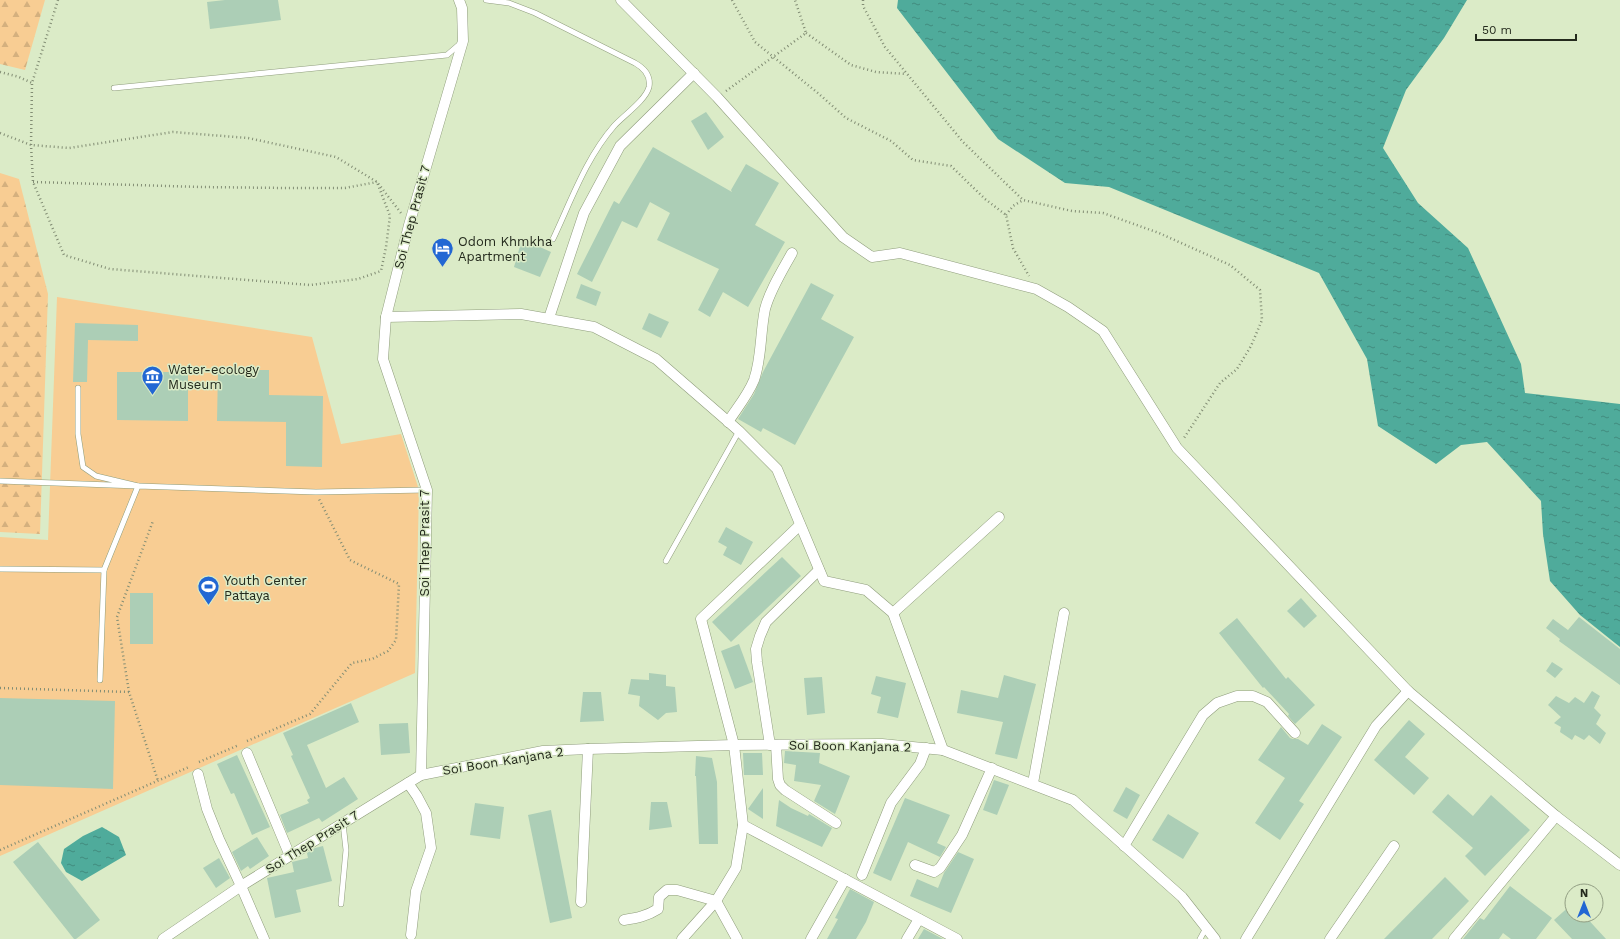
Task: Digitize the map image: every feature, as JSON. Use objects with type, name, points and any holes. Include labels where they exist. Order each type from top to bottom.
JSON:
[{"type":"street","name":"Soi Thep Prasit 7","points":[[163,939],[241,886],[421,775],[427,490],[383,359],[386,317],[409,225],[463,42],[462,8],[459,0]]},
{"type":"street","points":[[621,0],[717,97],[844,237],[872,257],[900,253],[1036,289],[1068,307],[1103,331],[1177,448],[1408,691],[1556,816],[1620,865]]},
{"type":"street","points":[[549,318],[584,214],[620,146],[694,73]]},
{"type":"street","points":[[728,422],[745,398],[754,380],[759,362],[766,308],[771,294],[792,253]]},
{"type":"street","points":[[386,317],[521,314],[549,318],[594,327],[656,359],[739,431],[777,469],[824,581],[866,590],[893,613],[943,750]]},
{"type":"street","points":[[893,613],[999,517]]},
{"type":"street","points":[[682,939],[716,901],[736,868],[743,825],[734,745],[701,619],[800,525]]},
{"type":"street","points":[[819,570],[766,622],[756,649],[757,662],[780,785],[785,790],[836,823]]},
{"type":"street","points":[[1033,784],[1064,613]]},
{"type":"street","points":[[1246,939],[1376,726],[1408,691]]},
{"type":"street","points":[[1124,846],[1203,715],[1217,703],[1236,696],[1253,696],[1267,702],[1295,732]]},
{"type":"street","name":"Soi Boon Kanjana 2","points":[[421,775],[543,752],[588,749],[734,745],[882,744],[943,750],[1073,800],[1182,897],[1214,939]]},
{"type":"street","points":[[862,874],[891,803],[920,764],[926,748]]},
{"type":"street","points":[[581,902],[588,749]]},
{"type":"street","points":[[248,753],[290,856]]},
{"type":"street","points":[[915,865],[934,872],[940,868],[962,835],[992,768]]},
{"type":"street","points":[[198,774],[207,809],[264,939]]},
{"type":"street","points":[[408,783],[426,813],[431,848],[416,891],[411,935]]},
{"type":"street","points":[[1454,939],[1556,816]]},
{"type":"street","points":[[743,825],[957,939]]},
{"type":"street","points":[[1330,939],[1394,846]]},
{"type":"street","points":[[811,939],[845,878]]},
{"type":"street","points":[[624,920],[640,918],[658,909],[659,897],[667,890],[677,890],[716,901],[737,939]]},
{"type":"street","points":[[907,939],[919,919]]},
{"type":"lane","points":[[486,0],[509,3],[535,13],[644,68],[649,78],[649,88],[645,95],[614,126],[594,152],[553,239]]},
{"type":"lane","points":[[114,88],[447,55],[463,42]]},
{"type":"lane","points":[[78,388],[78,434],[83,468],[96,476],[138,486]]},
{"type":"lane","points":[[666,561],[739,431]]},
{"type":"lane","points":[[0,481],[316,492],[427,490]]},
{"type":"lane","points":[[100,680],[104,570],[138,486]]},
{"type":"lane","points":[[0,568],[104,570]]},
{"type":"lane","points":[[341,904],[346,850],[343,823]]},
{"type":"lane","points":[[1200,939],[1206,928]]},
{"type":"path","points":[[58,0],[32,83],[31,145],[33,182],[64,255],[110,269],[310,285],[358,279],[381,271],[386,247],[390,216],[378,182]]},
{"type":"path","points":[[732,0],[755,42],[774,56],[846,118],[891,141],[913,160],[950,166],[985,199],[1006,215],[1013,248],[1036,289]]},
{"type":"path","points":[[795,0],[806,33],[851,65],[876,72],[907,74]]},
{"type":"path","points":[[864,0],[863,6],[885,47],[963,142],[1023,200],[1072,211],[1103,214],[1159,233],[1230,265],[1260,290],[1262,320],[1251,346],[1237,369],[1220,383],[1177,448]]},
{"type":"path","points":[[717,97],[806,33]]},
{"type":"path","points":[[0,72],[19,77],[32,83]]},
{"type":"path","points":[[0,133],[31,145],[69,148],[173,132],[248,138],[336,157],[378,182],[409,225]]},
{"type":"path","points":[[33,182],[202,187],[346,188],[378,182]]},
{"type":"path","points":[[1006,215],[1013,206],[1023,200]]},
{"type":"path","points":[[0,850],[310,714],[352,663],[372,659],[388,651],[396,640],[399,584],[350,560],[316,492]]},
{"type":"path","points":[[153,521],[118,617],[129,692],[158,781]]},
{"type":"path","points":[[0,688],[129,692]]},
{"type":"green space","points":[[0,0],[45,0],[25,70],[0,64]]},
{"type":"green space","points":[[0,173],[19,179],[48,294],[40,534],[0,532]]},
{"type":"green space","name":"Youth Center Pattaya","points":[[57,297],[312,337],[341,444],[401,434],[419,490],[415,673],[0,856],[0,537],[48,540]]},
{"type":"water","points":[[898,0],[1467,0],[1444,38],[1406,90],[1383,148],[1418,203],[1468,248],[1521,364],[1525,393],[1620,404],[1620,647],[1580,615],[1550,581],[1543,534],[1541,501],[1487,442],[1461,445],[1436,464],[1378,426],[1367,359],[1319,273],[1109,187],[1065,183],[998,139],[897,8]]},
{"type":"water","points":[[102,827],[119,837],[126,855],[82,881],[66,872],[61,863],[64,849],[83,836]]},
{"type":"building","points":[[225,0],[278,0],[281,20],[210,29],[207,2]]},
{"type":"building","points":[[706,112],[724,137],[708,150],[691,121]]},
{"type":"building","points":[[653,147],[732,192],[731,190],[746,164],[779,183],[755,225],[785,242],[748,307],[723,292],[710,317],[698,310],[719,269],[657,240],[670,213],[650,202],[637,228],[622,221],[592,282],[577,274],[614,201],[619,204]]},
{"type":"building","points":[[522,239],[551,252],[540,277],[514,267]]},
{"type":"building","points":[[811,283],[834,295],[821,319],[854,337],[795,445],[763,428],[761,432],[738,419],[754,394],[763,372]]},
{"type":"building","points":[[581,284],[601,292],[596,306],[576,298]]},
{"type":"building","points":[[649,313],[669,322],[661,338],[642,329]]},
{"type":"building","points":[[75,323],[138,325],[138,341],[88,340],[87,382],[73,382]]},
{"type":"building","points":[[218,370],[269,370],[269,395],[323,396],[322,467],[286,466],[286,422],[217,421]]},
{"type":"building","name":"Water-ecology Museum","points":[[117,372],[188,372],[188,421],[117,420]]},
{"type":"building","points":[[726,527],[753,542],[741,565],[723,555],[727,547],[718,542]]},
{"type":"building","points":[[782,557],[801,576],[731,642],[712,622]]},
{"type":"building","points":[[130,593],[153,593],[153,644],[130,644]]},
{"type":"building","points":[[1301,598],[1317,616],[1304,628],[1287,611]]},
{"type":"building","points":[[1579,617],[1620,649],[1620,685],[1559,641],[1560,639],[1546,628],[1553,619],[1568,630]]},
{"type":"building","points":[[1237,618],[1286,679],[1288,677],[1315,705],[1295,724],[1288,716],[1289,714],[1264,687],[1263,688],[1219,633]]},
{"type":"building","points":[[739,644],[753,682],[735,689],[721,651]]},
{"type":"building","points":[[1552,662],[1563,669],[1555,678],[1546,671]]},
{"type":"building","points":[[649,673],[666,675],[666,686],[675,687],[677,712],[666,713],[658,720],[639,706],[640,696],[628,694],[631,679],[649,680]]},
{"type":"building","points":[[1004,675],[1036,684],[1017,759],[995,754],[1003,722],[957,713],[961,690],[998,698]]},
{"type":"building","points":[[876,676],[906,683],[898,718],[877,713],[881,697],[871,694]]},
{"type":"building","points":[[822,677],[825,713],[807,715],[804,678]]},
{"type":"building","points":[[1592,691],[1600,696],[1594,708],[1601,715],[1596,724],[1606,733],[1600,744],[1589,735],[1584,740],[1575,735],[1572,740],[1560,732],[1561,727],[1554,723],[1561,717],[1548,705],[1556,696],[1569,703],[1575,697],[1584,703]]},
{"type":"building","points":[[583,692],[601,692],[604,721],[580,722]]},
{"type":"building","points":[[0,698],[115,701],[113,789],[0,785]]},
{"type":"building","points":[[351,703],[359,722],[307,745],[326,788],[344,777],[358,799],[322,822],[319,818],[287,833],[280,815],[309,803],[307,800],[310,798],[291,756],[293,755],[283,733]]},
{"type":"building","points":[[1409,720],[1425,734],[1405,757],[1429,778],[1414,795],[1374,760]]},
{"type":"building","points":[[408,723],[410,753],[381,755],[379,724]]},
{"type":"building","points":[[1322,724],[1342,737],[1299,801],[1304,804],[1280,840],[1255,823],[1285,778],[1258,760],[1281,727],[1290,738],[1298,739],[1308,745]]},
{"type":"building","points":[[785,751],[820,753],[819,763],[850,776],[835,814],[814,801],[821,785],[794,781],[796,765],[784,763]]},
{"type":"building","points":[[743,753],[762,753],[763,775],[744,775]]},
{"type":"building","points":[[237,755],[270,827],[252,835],[234,793],[231,794],[217,764]]},
{"type":"building","points":[[696,756],[712,758],[717,782],[718,844],[699,844],[695,776]]},
{"type":"building","points":[[994,780],[1009,785],[997,815],[983,810]]},
{"type":"building","points":[[1126,787],[1140,795],[1127,819],[1113,811]]},
{"type":"building","points":[[763,788],[763,819],[748,809]]},
{"type":"building","points":[[1448,794],[1473,816],[1491,795],[1530,830],[1485,876],[1465,856],[1473,848],[1432,812]]},
{"type":"building","points":[[905,798],[950,815],[937,843],[946,847],[940,857],[908,842],[891,881],[873,873]]},
{"type":"building","points":[[779,800],[791,808],[808,816],[809,814],[832,828],[822,847],[776,826]]},
{"type":"building","points":[[651,802],[667,802],[672,827],[649,830]]},
{"type":"building","points":[[475,803],[504,807],[500,839],[470,835]]},
{"type":"building","points":[[551,810],[572,918],[550,923],[528,815]]},
{"type":"building","points":[[1168,814],[1199,833],[1183,859],[1152,840]]},
{"type":"building","points":[[257,837],[269,856],[250,869],[248,866],[241,871],[232,852]]},
{"type":"building","points":[[38,842],[100,920],[76,939],[74,939],[13,862]]},
{"type":"building","points":[[323,846],[332,881],[296,890],[301,912],[275,918],[267,878],[294,872],[292,862],[308,858],[307,853],[315,848]]},
{"type":"building","points":[[958,852],[974,859],[951,913],[910,896],[917,879],[938,888],[944,873]]},
{"type":"building","points":[[219,858],[230,878],[216,888],[203,868]]},
{"type":"building","points":[[1445,877],[1469,901],[1432,939],[1384,939]]},
{"type":"building","points":[[1510,886],[1552,918],[1536,939],[1511,939],[1503,933],[1499,939],[1463,939],[1480,918],[1484,920]]},
{"type":"building","points":[[850,889],[874,902],[866,922],[856,939],[827,939],[838,919],[835,918]]},
{"type":"building","points":[[1564,911],[1564,923],[1591,923],[1606,939],[1572,939],[1554,920]]},
{"type":"building","points":[[924,929],[943,939],[918,939]]},
{"type":"place","name":"Odom Khmkha Apartment","points":[[443,268]]},
{"type":"place","name":"Water-ecology Museum","points":[[153,396]]},
{"type":"place","name":"Youth Center Pattaya","points":[[208,606]]}]
